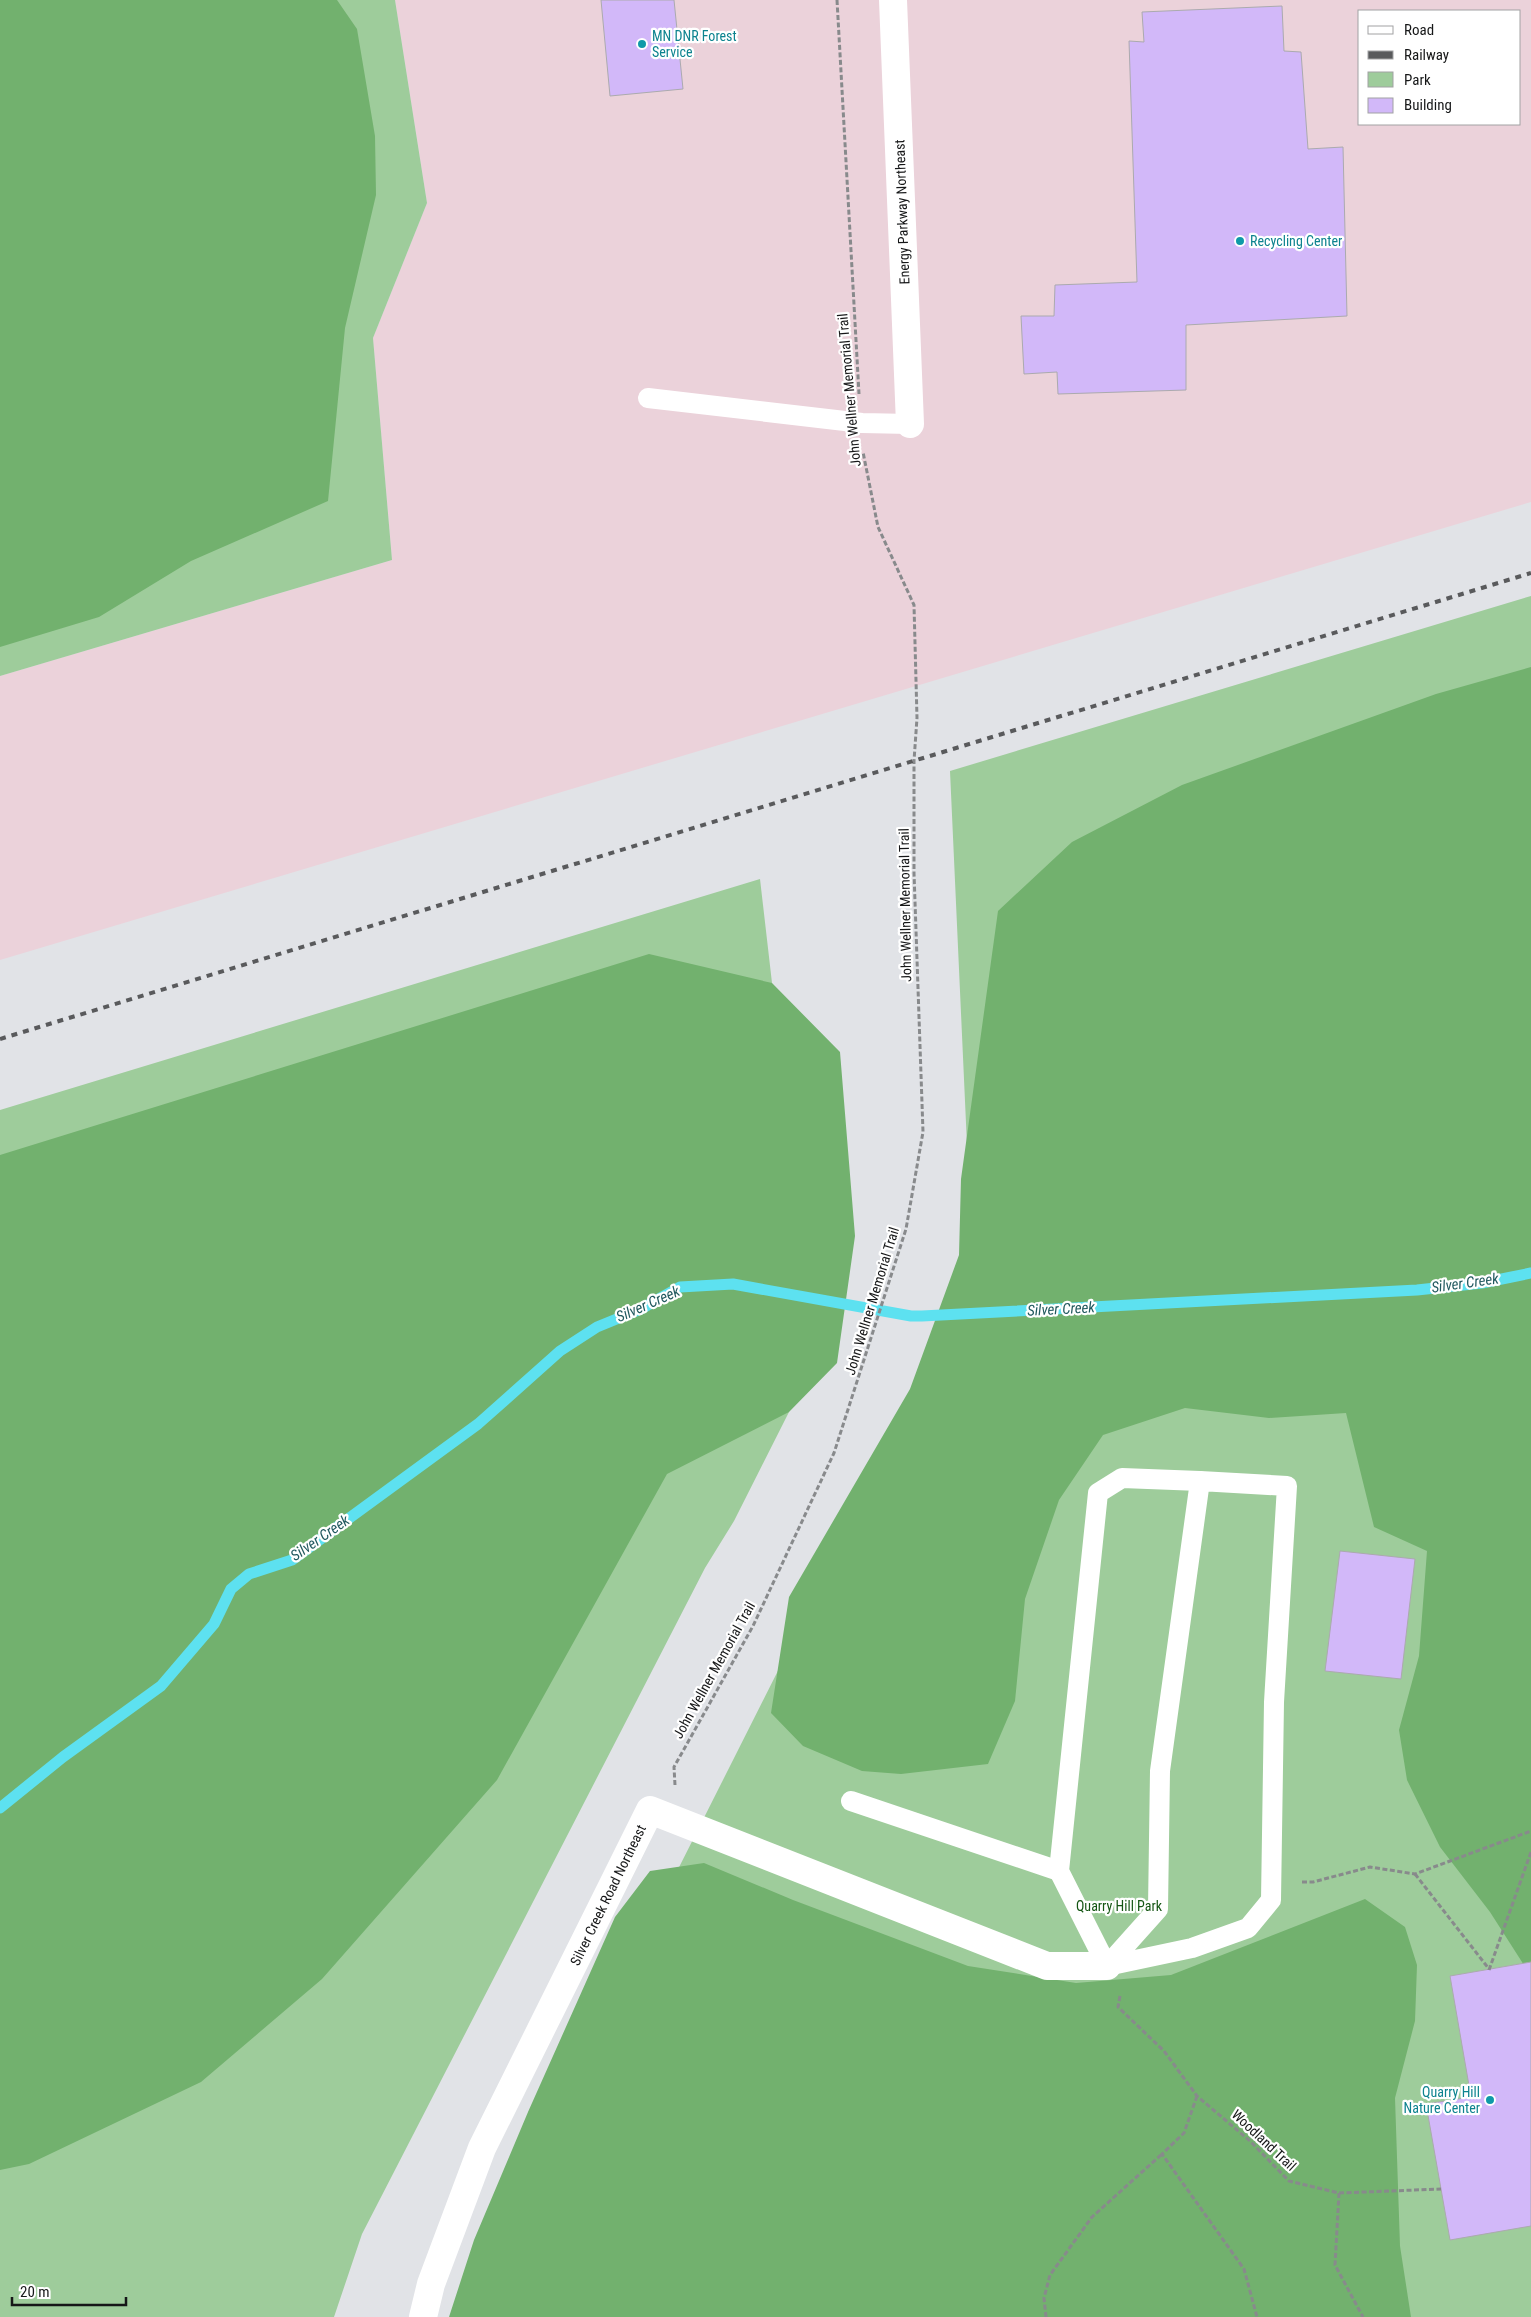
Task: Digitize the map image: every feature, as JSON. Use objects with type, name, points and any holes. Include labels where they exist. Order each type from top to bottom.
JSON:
[{"type":"street","name":"Energy Parkway Northeast","points":[[893,0],[910,424]]},
{"type":"street","name":"Silver Creek Road Northeast","points":[[423,2317],[431,2284],[482,2148],[650,1810],[1047,1966],[1116,1964]]},
{"type":"lane","points":[[648,398],[862,423],[910,424]]},
{"type":"lane","points":[[1122,1478],[1287,1486],[1274,1702],[1271,1900],[1248,1928],[1192,1948],[1116,1964],[1059,1870],[1098,1493],[1122,1478]]},
{"type":"lane","points":[[1116,1964],[1158,1910],[1160,1771],[1200,1481]]},
{"type":"lane","points":[[850,1801],[1059,1870]]},
{"type":"path","name":"John Wellner Memorial Trail","points":[[674,1767],[753,1626],[834,1453],[854,1396],[906,1229],[923,1132],[914,873],[914,761],[917,718],[914,605],[878,527],[863,452],[855,345],[837,0]]},
{"type":"path","points":[[1271,1881],[1313,1882],[1370,1867],[1415,1874],[1531,1831]]},
{"type":"path","points":[[1415,1874],[1489,1970],[1531,1852]]},
{"type":"path","name":"Woodland Trail","points":[[1116,1964],[1118,2007],[1164,2051],[1197,2096],[1250,2141],[1289,2181],[1339,2193],[1441,2188]]},
{"type":"path","points":[[1046,2317],[1044,2298],[1050,2275],[1092,2217],[1184,2133],[1197,2096]]},
{"type":"path","points":[[1162,2154],[1244,2269],[1257,2317]]},
{"type":"path","points":[[1339,2193],[1335,2265],[1363,2317]]},
{"type":"shaded area","points":[[395,0],[1531,0],[1531,502],[0,960],[0,676],[392,560],[373,338],[427,203]]},
{"type":"green space","points":[[0,0],[395,0],[427,203],[373,338],[392,560],[0,676]]},
{"type":"green space","points":[[0,0],[337,0],[357,29],[375,136],[376,195],[345,328],[328,501],[191,561],[99,617],[0,647]]},
{"type":"green space","name":"Quarry Hill Park","points":[[1531,596],[1531,2317],[488,2317],[659,1907],[861,1506],[983,1497],[950,771]]},
{"type":"green space","points":[[1531,667],[1531,1976],[1490,1912],[1440,1847],[1407,1780],[1399,1730],[1419,1656],[1427,1551],[1374,1527],[1346,1413],[1269,1418],[1185,1408],[1103,1435],[1059,1500],[1025,1599],[1015,1701],[988,1764],[901,1774],[862,1771],[803,1746],[771,1713],[789,1597],[910,1389],[959,1255],[961,1179],[998,911],[1072,842],[1182,785],[1436,694]]},
{"type":"green space","points":[[760,879],[772,983],[789,1412],[734,1521],[705,1568],[362,2234],[334,2317],[0,2317],[0,1110]]},
{"type":"green space","points":[[649,954],[772,983],[840,1052],[855,1236],[837,1363],[789,1412],[667,1474],[497,1780],[322,1979],[201,2082],[29,2164],[0,2170],[0,1155]]},
{"type":"green space","points":[[704,1863],[793,1900],[968,1966],[1076,1983],[1171,1975],[1365,1899],[1405,1927],[1417,1965],[1415,2021],[1395,2098],[1400,2246],[1411,2317],[449,2317],[474,2240],[528,2112],[615,1917],[650,1871]]},
{"type":"building","name":"MN DNR Forest Service","points":[[601,0],[674,0],[683,89],[610,96]]},
{"type":"building","name":"Recycling Center","points":[[1282,6],[1284,51],[1301,52],[1308,149],[1343,147],[1347,316],[1186,325],[1186,390],[1058,394],[1057,372],[1024,374],[1021,316],[1054,316],[1055,285],[1137,282],[1129,41],[1144,42],[1142,12]]},
{"type":"building","points":[[1340,1551],[1415,1559],[1401,1679],[1325,1671]]},
{"type":"building","name":"Quarry Hill Nature Center","points":[[1531,1962],[1531,2226],[1450,2240],[1426,2104],[1471,2097],[1450,1976]]},
{"type":"waterway","name":"Silver Creek","points":[[0,1808],[63,1757],[161,1686],[214,1624],[231,1589],[249,1574],[292,1560],[478,1424],[560,1351],[597,1327],[641,1309],[680,1287],[733,1284],[911,1316],[922,1316],[1417,1290],[1482,1283],[1531,1273]]},
{"type":"railway","points":[[0,1039],[1531,573]]},
{"type":"place","name":"MN DNR Forest Service","points":[[642,44]]},
{"type":"place","name":"Recycling Center","points":[[1240,241]]},
{"type":"place","name":"Quarry Hill Nature Center","points":[[1490,2100]]}]
